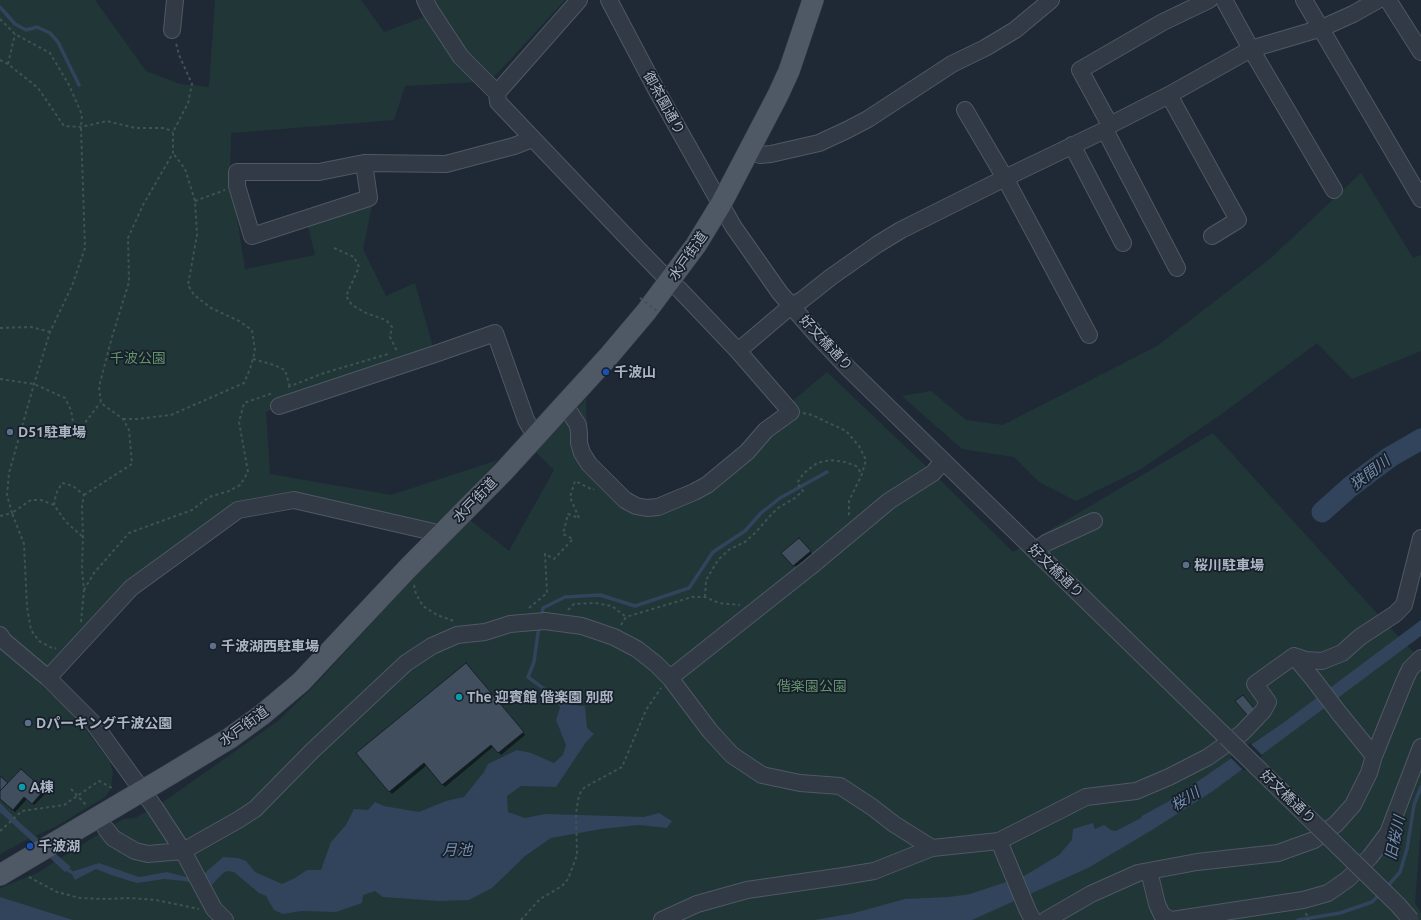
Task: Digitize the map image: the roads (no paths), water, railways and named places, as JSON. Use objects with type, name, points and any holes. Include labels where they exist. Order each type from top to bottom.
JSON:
[{"type":"main road","name":"水戸街道","points":[[6,871],[230,738],[284,696],[301,682],[535,436],[612,352],[670,282],[696,245],[721,204],[750,151],[789,71],[813,0]]},
{"type":"street","points":[[172,30],[175,0]]},
{"type":"street","points":[[425,0],[430,10],[462,57],[497,93],[498,102],[738,351],[791,412],[766,430],[747,452],[707,485],[658,507],[647,508],[636,506],[626,500],[589,464],[582,453],[579,443],[580,433],[578,425],[564,404]]},
{"type":"street","points":[[497,93],[579,0]]},
{"type":"street","name":"御茶園通り","points":[[609,0],[657,91],[721,204]]},
{"type":"street","points":[[750,151],[760,154],[771,154],[819,143],[847,130],[868,119],[952,64],[985,48],[1015,30],[1051,0]]},
{"type":"street","points":[[1178,268],[1080,70],[1162,22],[1209,0]]},
{"type":"street","points":[[1224,0],[1334,190]]},
{"type":"street","points":[[1304,0],[1322,28],[1421,199]]},
{"type":"street","points":[[738,351],[791,306],[878,244],[901,230],[1108,128],[1251,49],[1322,28],[1353,14],[1378,0]]},
{"type":"street","points":[[1388,0],[1421,52]]},
{"type":"street","points":[[1169,95],[1238,220],[1212,236]]},
{"type":"street","points":[[965,110],[1005,178],[1089,335]]},
{"type":"street","points":[[364,164],[369,198],[252,236],[237,186],[237,172],[319,172],[364,164],[446,164],[514,146],[532,139]]},
{"type":"street","points":[[1072,145],[1123,243]]},
{"type":"street","name":"好文橋通り","points":[[721,204],[742,240],[769,278],[815,334],[1398,905],[1411,920]]},
{"type":"street","points":[[278,399],[404,364],[495,333],[526,420],[535,436]]},
{"type":"street","points":[[670,678],[889,501],[933,473],[943,461]]},
{"type":"street","points":[[48,678],[131,588],[238,510],[294,500],[442,534]]},
{"type":"street","points":[[1036,552],[1046,543],[1094,521]]},
{"type":"street","points":[[1294,656],[1306,660],[1322,661],[1342,653],[1360,637],[1395,614],[1404,605],[1421,538]]},
{"type":"street","points":[[106,829],[113,838],[135,851],[148,854],[183,852],[255,809],[312,751],[406,663],[432,646],[458,635],[485,632],[535,617],[563,624],[582,626],[614,637],[637,649],[656,664],[670,678],[710,731],[732,755],[762,775],[800,783],[840,786],[872,807],[894,824],[932,848]]},
{"type":"street","points":[[1,641],[48,678],[94,724],[155,808],[198,877],[205,894],[220,915]]},
{"type":"street","points":[[1294,656],[1374,756]]},
{"type":"street","points":[[662,920],[697,904],[747,890],[844,876],[874,870],[932,848],[999,840],[1086,798],[1136,791],[1169,777],[1208,757],[1242,733],[1263,711],[1268,702],[1255,684],[1294,656]]},
{"type":"street","points":[[1046,920],[1091,894],[1138,872],[1197,862],[1278,853],[1314,840],[1336,824],[1352,805],[1369,773],[1374,756],[1410,668],[1421,658]]},
{"type":"street","points":[[1149,871],[1157,904],[1162,915],[1171,920],[1303,900],[1328,892],[1348,880],[1370,857],[1388,833],[1421,747]]},
{"type":"street","points":[[999,840],[1030,916]]},
{"type":"water","name":"桜川","points":[[1421,620],[1421,636],[1213,791],[1152,830],[1088,868],[972,920],[815,920],[854,913],[905,899],[949,897],[970,894],[1024,876],[1059,855],[1072,840],[1073,829],[1093,823],[1095,829],[1104,825],[1111,830],[1116,831],[1169,801],[1283,723]]},
{"type":"water","name":"月池","points":[[556,698],[571,705],[585,706],[587,728],[594,734],[586,742],[556,787],[521,786],[507,796],[508,812],[525,818],[545,814],[644,817],[659,813],[672,821],[667,828],[639,825],[601,829],[551,838],[525,856],[492,888],[469,900],[439,901],[383,897],[375,891],[363,895],[362,903],[336,912],[301,911],[283,914],[274,910],[266,896],[259,893],[234,872],[227,871],[222,874],[210,887],[184,881],[164,879],[137,883],[96,869],[75,880],[71,872],[99,863],[139,877],[167,872],[202,881],[205,873],[223,857],[238,858],[246,861],[255,872],[282,884],[307,870],[321,870],[331,842],[346,825],[354,809],[368,810],[375,802],[384,806],[419,812],[446,801],[464,797],[484,772],[488,764],[517,750],[531,753],[554,763],[563,755],[566,745],[556,720],[560,708]]},
{"type":"water","points":[[0,803],[20,823],[71,867],[65,872],[0,812]]},
{"type":"water","points":[[0,897],[73,920],[0,920]]},
{"type":"waterway","points":[[0,7],[15,24],[26,30],[37,27],[50,33],[58,42],[79,85]]},
{"type":"waterway","name":"狭間川","points":[[1322,512],[1350,487],[1390,457],[1421,439]]},
{"type":"waterway","points":[[541,618],[543,608],[565,597],[600,595],[635,606],[689,588],[713,552],[745,531],[761,513],[780,498],[827,472]]},
{"type":"waterway","points":[[539,626],[534,662],[528,677],[556,698]]},
{"type":"waterway","name":"旧桜川","points":[[1386,888],[1400,872],[1407,849],[1414,805],[1421,787]]},
{"type":"waterway","name":"旧桜川","points":[[1298,920],[1340,913],[1372,902],[1380,894]]},
{"type":"place","name":"千波山","points":[[606,372]]},
{"type":"place","name":"D51駐車場","points":[[10,432]]},
{"type":"place","name":"桜川駐車場","points":[[1186,565]]},
{"type":"place","name":"千波湖西駐車場","points":[[213,646]]},
{"type":"place","name":"The 迎賓館 偕楽園 別邸","points":[[459,697]]},
{"type":"place","name":"Dパーキング千波公園","points":[[28,723]]},
{"type":"place","name":"A棟","points":[[22,787]]},
{"type":"place","name":"千波湖","points":[[30,846]]},
{"type":"park label","name":"千波公園","points":[[138,358]]},
{"type":"park label","name":"偕楽園公園","points":[[812,686]]}]
